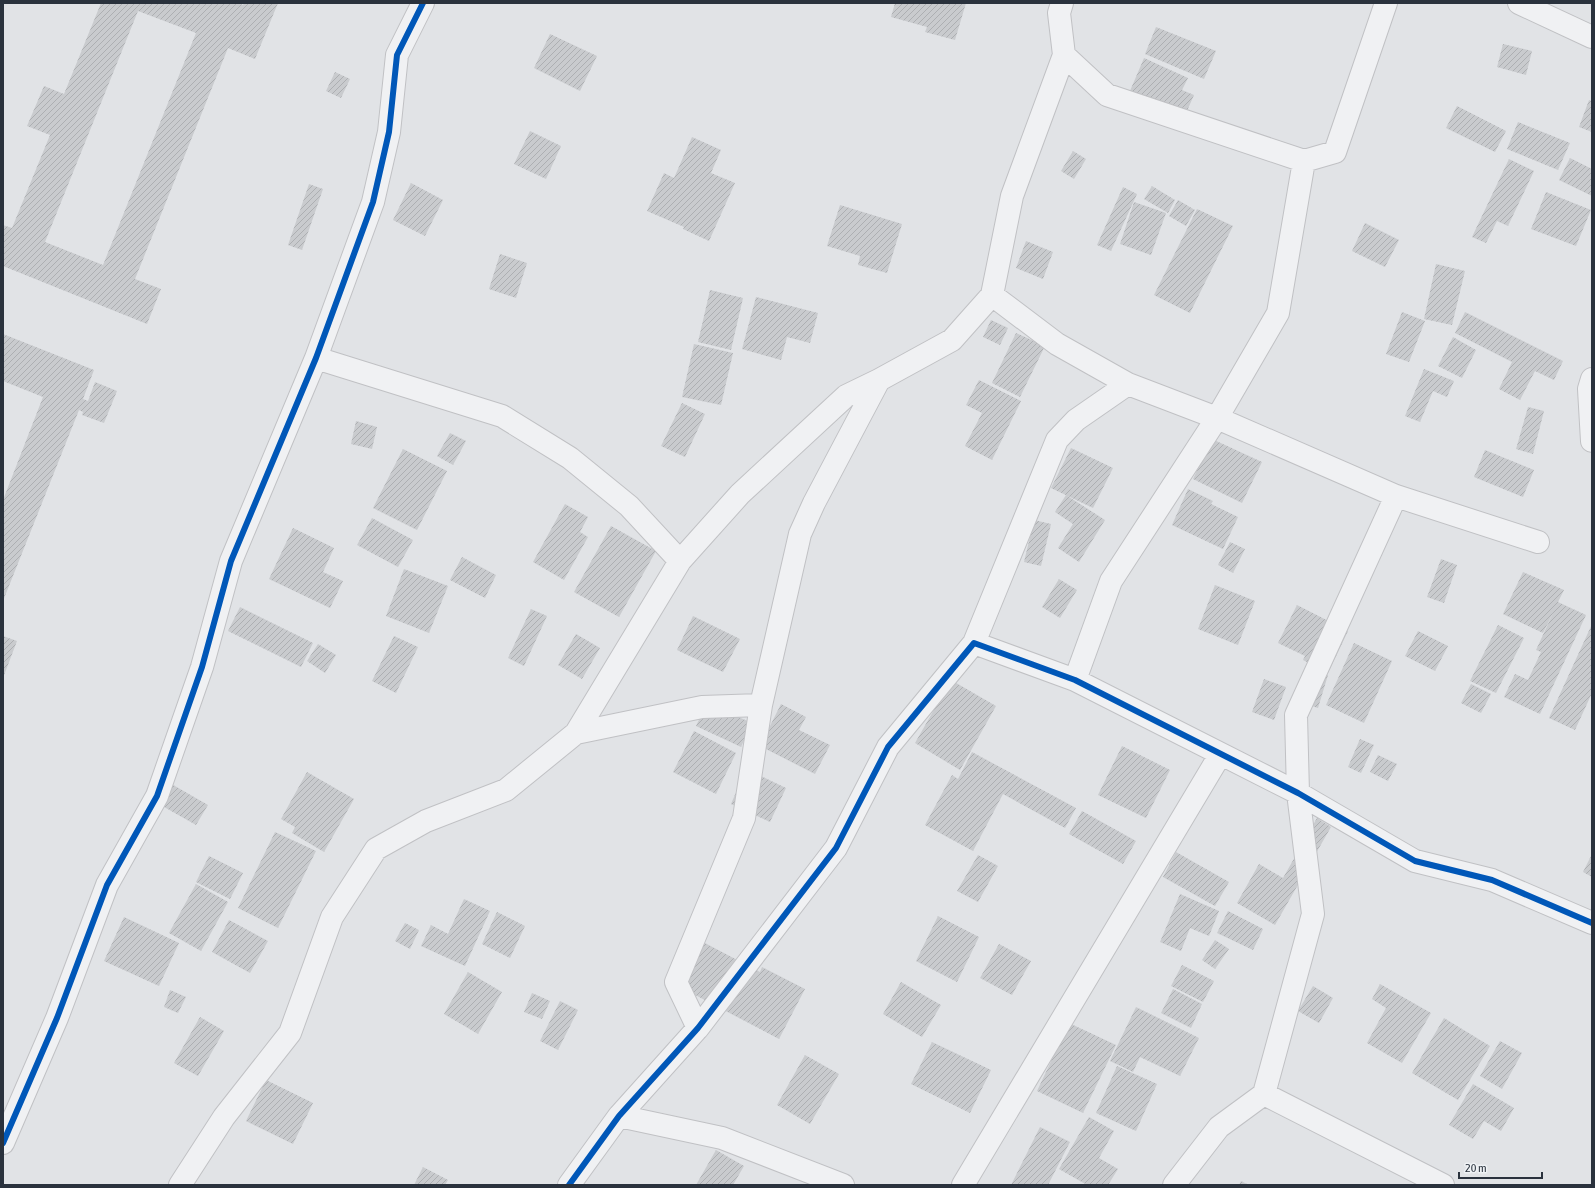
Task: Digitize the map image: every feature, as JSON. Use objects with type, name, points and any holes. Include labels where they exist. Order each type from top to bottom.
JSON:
[{"type":"street","points":[[3,1143],[57,1018],[107,885],[157,796],[202,667],[231,561],[316,358],[373,202],[389,132],[397,55],[424,3]]},
{"type":"street","points":[[180,1185],[224,1117],[290,1033],[332,917],[376,849],[426,821],[506,790],[576,734],[680,560],[740,494],[846,396],[879,380],[952,340],[992,295],[1012,196],[1064,55],[1059,13],[1062,3]]},
{"type":"street","points":[[1064,55],[1107,95],[1304,162],[1335,152],[1386,3]]},
{"type":"street","points":[[1519,3],[1592,37]]},
{"type":"street","points":[[1075,680],[1111,581],[1217,418],[1278,313],[1304,162]]},
{"type":"street","points":[[992,295],[1057,344],[1128,384],[1217,418],[1396,496],[1538,542]]},
{"type":"street","points":[[316,358],[502,416],[570,458],[623,501],[680,560]]},
{"type":"street","points":[[1592,379],[1589,389],[1592,441]]},
{"type":"street","points":[[698,1028],[676,982],[744,818],[761,705],[800,534],[814,503],[879,380]]},
{"type":"street","points":[[569,1185],[618,1116],[698,1028],[836,848],[888,747],[974,643],[1057,440],[1076,420],[1128,384]]},
{"type":"street","points":[[1174,1185],[1219,1127],[1264,1094],[1313,914],[1298,793],[1296,715],[1396,496]]},
{"type":"street","points":[[974,643],[1075,680],[1220,755],[1298,793],[1415,861],[1492,880],[1592,923]]},
{"type":"street","points":[[576,734],[702,707],[761,705]]},
{"type":"street","points":[[963,1185],[1220,755]]},
{"type":"street","points":[[1264,1094],[1443,1185]]},
{"type":"street","points":[[618,1116],[722,1138],[843,1185]]},
{"type":"building","points":[[101,3],[239,3],[243,5],[244,3],[278,3],[255,59],[228,48],[135,279],[161,289],[147,324],[3,266],[3,225],[12,228],[50,135],[27,126],[44,86],[64,94]],"holes":[[[138,11],[196,33],[103,265],[45,242]]]},
{"type":"building","points":[[895,3],[966,3],[955,40],[925,32],[927,27],[891,17]]},
{"type":"building","points":[[1156,27],[1216,51],[1204,79],[1145,54]]},
{"type":"building","points":[[550,34],[597,56],[580,91],[534,68]]},
{"type":"building","points":[[1503,44],[1532,51],[1526,75],[1497,67]]},
{"type":"building","points":[[1144,58],[1188,78],[1182,90],[1194,95],[1179,129],[1124,105]]},
{"type":"building","points":[[335,72],[350,79],[341,98],[326,91]]},
{"type":"building","points":[[1589,100],[1592,101],[1592,132],[1579,127]]},
{"type":"building","points":[[1457,106],[1506,131],[1495,152],[1446,128]]},
{"type":"building","points":[[1518,122],[1570,143],[1558,170],[1507,149]]},
{"type":"building","points":[[530,131],[561,146],[546,179],[514,164]]},
{"type":"building","points":[[692,137],[721,150],[711,173],[735,183],[709,241],[683,229],[684,227],[647,211],[664,173],[674,178]]},
{"type":"building","points":[[1073,151],[1086,159],[1074,179],[1061,171]]},
{"type":"building","points":[[1570,158],[1592,169],[1592,196],[1559,180]]},
{"type":"building","points":[[1509,159],[1534,171],[1508,226],[1497,221],[1486,243],[1472,237]]},
{"type":"building","points":[[411,183],[443,200],[425,236],[393,220]]},
{"type":"building","points":[[309,184],[323,189],[302,250],[288,245]]},
{"type":"building","points":[[1152,186],[1175,200],[1168,213],[1144,199]]},
{"type":"building","points":[[1123,187],[1137,194],[1111,251],[1097,245]]},
{"type":"building","points":[[1546,192],[1591,210],[1576,246],[1531,229]]},
{"type":"building","points":[[1178,200],[1195,210],[1186,226],[1169,216]]},
{"type":"building","points":[[1134,202],[1166,213],[1151,255],[1120,244]]},
{"type":"building","points":[[840,205],[902,224],[887,273],[858,265],[860,256],[827,246]]},
{"type":"building","points":[[1197,209],[1233,226],[1190,313],[1154,295]]},
{"type":"building","points":[[1365,223],[1399,240],[1385,267],[1352,251]]},
{"type":"building","points":[[1026,241],[1053,252],[1043,279],[1016,268]]},
{"type":"building","points":[[500,254],[527,263],[516,298],[489,289]]},
{"type":"building","points":[[1436,264],[1465,271],[1452,325],[1424,319]]},
{"type":"building","points":[[710,290],[743,298],[731,350],[698,342]]},
{"type":"building","points":[[756,297],[818,313],[810,343],[787,337],[781,360],[742,349]]},
{"type":"building","points":[[1402,312],[1425,321],[1409,362],[1386,354]]},
{"type":"building","points":[[1465,312],[1563,361],[1554,380],[1535,371],[1520,400],[1499,389],[1512,362],[1455,333]]},
{"type":"building","points":[[991,320],[1008,328],[1000,345],[983,337]]},
{"type":"building","points":[[1016,333],[1045,346],[1020,397],[992,383]]},
{"type":"building","points":[[3,334],[94,370],[83,399],[88,401],[95,382],[117,391],[104,423],[82,415],[83,412],[79,410],[3,601],[3,500],[43,397],[3,381]]},
{"type":"building","points":[[1453,337],[1476,350],[1462,378],[1438,366]]},
{"type":"building","points":[[694,344],[733,353],[721,405],[682,397]]},
{"type":"building","points":[[1424,369],[1454,381],[1447,397],[1433,391],[1420,422],[1405,416]]},
{"type":"building","points":[[979,380],[1021,401],[992,460],[965,446],[982,413],[966,405]]},
{"type":"building","points":[[682,403],[705,414],[685,457],[661,446]]},
{"type":"building","points":[[1528,407],[1544,411],[1533,454],[1516,449]]},
{"type":"building","points":[[356,421],[377,427],[372,449],[351,444]]},
{"type":"building","points":[[450,433],[466,441],[453,465],[437,456]]},
{"type":"building","points":[[1212,439],[1262,462],[1242,503],[1193,479]]},
{"type":"building","points":[[1071,448],[1113,468],[1093,508],[1051,488]]},
{"type":"building","points":[[403,449],[447,471],[417,530],[373,508]]},
{"type":"building","points":[[1485,450],[1534,470],[1523,497],[1474,477]]},
{"type":"building","points":[[1188,489],[1213,501],[1211,504],[1238,517],[1223,549],[1172,525]]},
{"type":"building","points":[[1066,495],[1105,520],[1079,562],[1058,548],[1073,524],[1055,512]]},
{"type":"building","points":[[565,504],[588,517],[580,532],[588,537],[564,580],[533,562]]},
{"type":"building","points":[[372,518],[413,540],[398,567],[357,545]]},
{"type":"building","points":[[1034,520],[1051,524],[1041,566],[1024,562]]},
{"type":"building","points":[[611,526],[656,551],[619,617],[574,592]]},
{"type":"building","points":[[293,528],[334,548],[323,572],[343,581],[330,608],[269,579]]},
{"type":"building","points":[[1230,542],[1245,549],[1233,573],[1218,565]]},
{"type":"building","points":[[462,557],[496,575],[485,598],[450,580]]},
{"type":"building","points":[[1441,559],[1457,565],[1444,603],[1427,597]]},
{"type":"building","points":[[404,569],[448,586],[429,633],[386,616]]},
{"type":"building","points":[[1523,572],[1564,590],[1558,602],[1586,615],[1540,714],[1504,697],[1515,674],[1528,680],[1541,652],[1536,650],[1554,611],[1543,633],[1503,614]]},
{"type":"building","points":[[1059,579],[1077,590],[1060,618],[1042,607]]},
{"type":"building","points":[[1215,585],[1255,601],[1238,645],[1198,629]]},
{"type":"building","points":[[1297,605],[1348,631],[1328,673],[1303,660],[1305,656],[1278,643]]},
{"type":"building","points":[[240,607],[313,643],[301,667],[228,631]]},
{"type":"building","points":[[531,609],[547,616],[524,666],[508,658]]},
{"type":"building","points":[[693,616],[740,639],[723,672],[677,650]]},
{"type":"building","points":[[1592,624],[1592,693],[1575,730],[1549,718]]},
{"type":"building","points":[[1498,625],[1524,638],[1496,693],[1470,681]]},
{"type":"building","points":[[1418,631],[1448,646],[1435,671],[1405,656]]},
{"type":"building","points":[[576,634],[600,648],[582,679],[558,665]]},
{"type":"building","points":[[3,636],[17,641],[3,678]]},
{"type":"building","points":[[394,636],[418,647],[396,693],[372,681]]},
{"type":"building","points":[[1354,643],[1392,661],[1364,723],[1326,705]]},
{"type":"building","points":[[318,644],[336,655],[325,673],[307,661]]},
{"type":"building","points":[[1307,669],[1328,675],[1318,708],[1297,701]]},
{"type":"building","points":[[1264,679],[1286,687],[1274,720],[1252,712]]},
{"type":"building","points":[[951,680],[996,706],[960,770],[915,743]]},
{"type":"building","points":[[1471,684],[1491,694],[1481,713],[1461,703]]},
{"type":"building","points":[[707,703],[752,723],[741,747],[696,726]]},
{"type":"building","points":[[781,704],[806,717],[799,730],[830,745],[815,774],[760,746]]},
{"type":"building","points":[[694,731],[736,753],[716,794],[673,772]]},
{"type":"building","points":[[1360,739],[1374,745],[1361,773],[1348,767]]},
{"type":"building","points":[[1122,746],[1170,770],[1146,818],[1098,795]]},
{"type":"building","points":[[972,752],[1076,808],[1065,828],[1003,794],[973,851],[925,825],[952,775],[958,779]]},
{"type":"building","points":[[1378,755],[1397,764],[1388,781],[1370,772]]},
{"type":"building","points":[[746,769],[786,788],[770,822],[731,804]]},
{"type":"building","points":[[307,772],[354,799],[324,852],[292,833],[295,827],[281,819]]},
{"type":"building","points":[[161,778],[208,805],[196,825],[150,799]]},
{"type":"building","points":[[1082,811],[1136,841],[1123,864],[1069,834]]},
{"type":"building","points":[[1317,818],[1331,827],[1275,925],[1237,903],[1259,864],[1283,878]]},
{"type":"building","points":[[275,832],[316,851],[278,928],[238,908]]},
{"type":"building","points":[[1176,852],[1229,882],[1215,906],[1163,877]]},
{"type":"building","points":[[1592,854],[1592,877],[1583,872]]},
{"type":"building","points":[[978,855],[998,866],[978,902],[957,891]]},
{"type":"building","points":[[209,856],[243,873],[230,899],[196,882]]},
{"type":"building","points":[[196,884],[228,902],[201,951],[169,933]]},
{"type":"building","points":[[1180,894],[1219,911],[1209,936],[1190,928],[1181,951],[1160,942]]},
{"type":"building","points":[[464,899],[490,911],[465,966],[421,946],[431,925],[448,934]]},
{"type":"building","points":[[1228,911],[1263,929],[1253,950],[1217,933]]},
{"type":"building","points":[[497,912],[525,926],[510,958],[482,944]]},
{"type":"building","points":[[938,916],[979,937],[957,982],[916,961]]},
{"type":"building","points":[[124,917],[179,943],[159,986],[104,961]]},
{"type":"building","points":[[229,920],[268,941],[250,973],[212,952]]},
{"type":"building","points":[[405,923],[419,930],[410,949],[395,941]]},
{"type":"building","points":[[1215,940],[1229,949],[1215,969],[1202,960]]},
{"type":"building","points":[[703,942],[760,972],[762,967],[805,989],[779,1039],[680,987]]},
{"type":"building","points":[[999,944],[1031,961],[1012,995],[980,978]]},
{"type":"building","points":[[1182,965],[1214,981],[1203,1002],[1171,986]]},
{"type":"building","points":[[468,972],[502,992],[478,1034],[444,1014]]},
{"type":"building","points":[[901,982],[941,1005],[922,1037],[883,1014]]},
{"type":"building","points":[[1380,984],[1431,1013],[1402,1063],[1367,1043],[1386,1008],[1372,999]]},
{"type":"building","points":[[1313,986],[1333,998],[1319,1023],[1298,1011]]},
{"type":"building","points":[[1173,989],[1202,1004],[1191,1028],[1161,1013]]},
{"type":"building","points":[[170,990],[186,997],[178,1013],[164,1007]]},
{"type":"building","points":[[532,993],[550,1001],[542,1019],[524,1012]]},
{"type":"building","points":[[560,1001],[578,1010],[558,1050],[540,1041]]},
{"type":"building","points":[[1136,1007],[1199,1038],[1180,1076],[1140,1057],[1133,1072],[1110,1061]]},
{"type":"building","points":[[200,1017],[224,1031],[198,1076],[174,1063]]},
{"type":"building","points":[[1444,1018],[1490,1046],[1458,1100],[1412,1073]]},
{"type":"building","points":[[1069,1023],[1116,1045],[1083,1113],[1037,1091]]},
{"type":"building","points":[[1500,1041],[1522,1053],[1502,1089],[1480,1076]]},
{"type":"building","points":[[932,1042],[991,1070],[970,1113],[911,1084]]},
{"type":"building","points":[[805,1055],[839,1074],[810,1124],[777,1105]]},
{"type":"building","points":[[1117,1066],[1157,1084],[1136,1131],[1096,1113]]},
{"type":"building","points":[[266,1080],[313,1103],[293,1144],[246,1121]]},
{"type":"building","points":[[1473,1084],[1514,1108],[1501,1131],[1484,1121],[1473,1139],[1449,1125]]},
{"type":"building","points":[[1089,1117],[1114,1131],[1099,1158],[1118,1169],[1108,1185],[1087,1185],[1059,1169]]},
{"type":"building","points":[[1040,1127],[1070,1142],[1048,1185],[1011,1185]]},
{"type":"building","points":[[716,1150],[744,1166],[733,1185],[696,1185]]},
{"type":"building","points":[[423,1167],[448,1180],[445,1185],[414,1185]]},
{"type":"building","points":[[1241,1181],[1249,1185],[1239,1185]]},
{"type":"cycle path","points":[[3,1143],[57,1018],[107,885],[157,796],[202,667],[231,561],[316,358],[373,202],[389,132],[397,55],[423,3]]},
{"type":"cycle path","points":[[569,1185],[619,1116],[698,1028],[836,848],[888,747],[974,643],[1075,680],[1298,793],[1415,861],[1492,880],[1592,923]]}]
